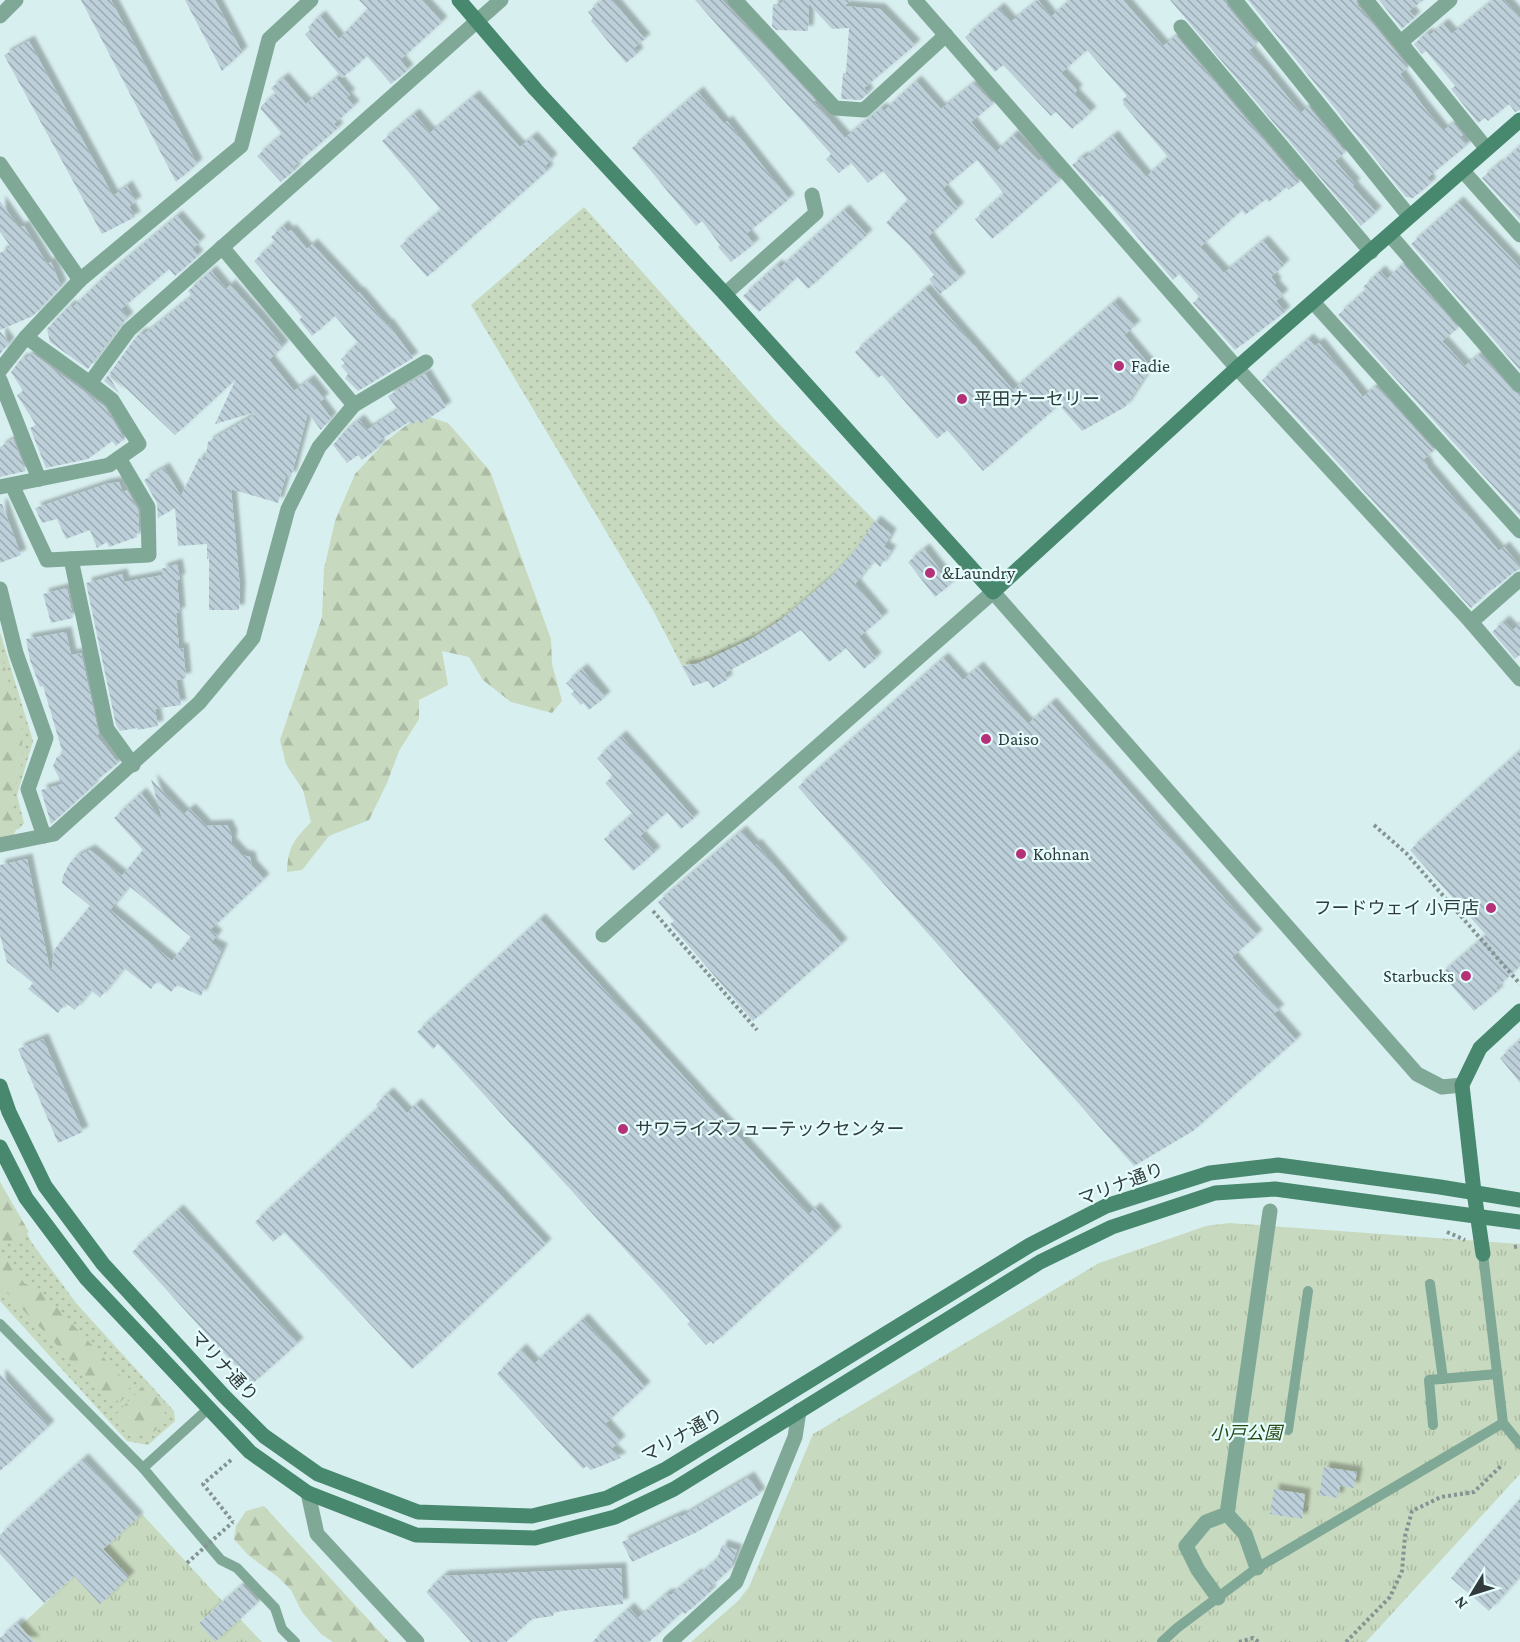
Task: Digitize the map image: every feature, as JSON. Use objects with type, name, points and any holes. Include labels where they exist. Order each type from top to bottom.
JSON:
[{"type":"street","points":[[0,16],[16,0]]},
{"type":"street","points":[[0,370],[26,337],[80,280],[241,146],[269,39],[311,0]]},
{"type":"street","points":[[459,0],[536,90],[725,294],[993,592],[1417,1074],[1442,1087],[1462,1085]]},
{"type":"street","points":[[90,383],[129,330],[501,0]]},
{"type":"street","points":[[735,0],[835,108],[864,110],[946,35]]},
{"type":"street","points":[[915,0],[1237,368],[1471,622],[1520,679]]},
{"type":"street","points":[[1235,0],[1409,216]]},
{"type":"street","points":[[1366,0],[1486,148]]},
{"type":"street","points":[[1401,42],[1450,0]]},
{"type":"street","points":[[1181,27],[1371,252]]},
{"type":"street","points":[[603,935],[993,592],[1237,368],[1520,120]]},
{"type":"street","points":[[0,164],[80,280]]},
{"type":"street","points":[[1463,171],[1520,235]]},
{"type":"street","points":[[725,294],[816,213],[812,195]]},
{"type":"street","points":[[1390,235],[1520,385]]},
{"type":"street","points":[[222,247],[354,405]]},
{"type":"street","points":[[1312,302],[1520,531]]},
{"type":"street","points":[[26,337],[112,400],[139,444],[119,458],[109,465],[6,486],[47,560],[149,555],[148,507],[119,458]]},
{"type":"street","points":[[0,845],[54,834],[200,704],[253,638],[288,509],[319,447],[354,405],[426,362]]},
{"type":"street","points":[[0,380],[39,479]]},
{"type":"street","points":[[71,559],[106,729],[133,765]]},
{"type":"street","points":[[1471,622],[1520,579]]},
{"type":"street","points":[[0,589],[16,653],[46,738],[28,789],[44,836]]},
{"type":"street","points":[[1483,1254],[1462,1085],[1480,1048],[1520,1011]]},
{"type":"street","name":"マリナ通り","points":[[0,1086],[9,1112],[45,1186],[103,1264],[224,1396],[264,1436],[318,1474],[418,1512],[532,1516],[607,1498],[666,1468],[1030,1245],[1106,1206],[1210,1173],[1278,1165],[1520,1200]]},
{"type":"street","name":"マリナ通り","points":[[0,1147],[26,1198],[86,1278],[250,1452],[308,1493],[416,1535],[535,1538],[615,1517],[664,1494],[1040,1262],[1112,1227],[1215,1193],[1275,1189],[1520,1222]]},
{"type":"street","points":[[1227,1514],[1270,1211]]},
{"type":"street","points":[[670,1642],[736,1582],[795,1437],[800,1411]]},
{"type":"street","points":[[308,1493],[317,1534],[417,1642]]},
{"type":"street","points":[[1227,1514],[1245,1534],[1257,1568]]},
{"type":"street","points":[[1218,1598],[1198,1570],[1186,1546],[1206,1522],[1227,1514]]},
{"type":"lane","points":[[1483,1254],[1503,1423],[1520,1444]]},
{"type":"lane","points":[[1430,1284],[1443,1379]]},
{"type":"lane","points":[[1288,1430],[1308,1290]]},
{"type":"lane","points":[[0,1324],[143,1468],[221,1560],[237,1568],[275,1608],[282,1629],[295,1642]]},
{"type":"lane","points":[[1433,1425],[1429,1380],[1497,1374]]},
{"type":"lane","points":[[143,1468],[208,1409]]},
{"type":"lane","points":[[1162,1642],[1177,1628],[1257,1568],[1503,1423]]},
{"type":"path","points":[[1374,825],[1406,854],[1520,984]]},
{"type":"path","points":[[643,900],[757,1030]]},
{"type":"path","points":[[1447,1232],[1465,1239]]},
{"type":"path","points":[[1514,1247],[1520,1246]]},
{"type":"path","points":[[187,1563],[232,1522],[202,1484],[231,1460]]},
{"type":"path","points":[[1346,1642],[1390,1597],[1402,1571],[1405,1536],[1412,1511],[1441,1497],[1474,1492],[1501,1466]]},
{"type":"path","points":[[1239,1642],[1253,1638],[1260,1642]]},
{"type":"green space","points":[[584,207],[776,421],[875,521],[857,548],[837,570],[777,623],[730,650],[706,660],[682,666],[653,610],[471,305]]},
{"type":"green space","points":[[429,417],[448,423],[490,471],[551,639],[552,664],[562,701],[552,713],[511,702],[483,680],[469,657],[442,651],[448,685],[419,700],[419,719],[399,751],[369,820],[329,836],[302,870],[287,872],[293,844],[311,822],[303,790],[286,764],[280,740],[322,617],[324,569],[335,521],[355,474],[385,442],[408,424]]},
{"type":"green space","points":[[0,632],[33,741],[17,795],[24,823],[19,829],[0,833]]},
{"type":"green space","points":[[0,650],[22,730],[22,762],[11,801],[19,824],[13,836],[0,838]]},
{"type":"green space","points":[[0,1182],[32,1243],[76,1303],[174,1411],[175,1421],[148,1445],[127,1441],[0,1301]]},
{"type":"green space","points":[[0,1182],[29,1232],[16,1243],[0,1240]]},
{"type":"green space","name":"小戸公園","points":[[1229,1223],[1520,1244],[1520,1474],[1366,1642],[691,1642],[738,1601],[749,1587],[813,1434],[1099,1263],[1206,1226]]},
{"type":"green space","points":[[0,1251],[24,1283],[44,1294],[120,1375],[131,1392],[120,1402],[92,1385],[0,1285]]},
{"type":"green space","points":[[147,1382],[161,1399],[166,1417],[155,1431],[140,1436],[125,1428],[114,1416]]},
{"type":"green space","points":[[264,1506],[389,1642],[333,1642],[321,1634],[302,1612],[291,1590],[278,1577],[248,1555],[234,1539],[236,1526],[246,1511]]},
{"type":"green space","points":[[142,1514],[222,1601],[199,1623],[215,1641],[240,1619],[262,1642],[34,1642],[20,1626]]},
{"type":"building","points":[[81,0],[111,0],[197,164],[176,182]]},
{"type":"building","points":[[185,0],[215,0],[242,52],[222,71]]},
{"type":"building","points":[[359,0],[422,0],[442,22],[400,60],[408,70],[391,84],[367,56],[342,78],[305,34],[310,30],[308,27],[320,16],[339,39],[368,9]]},
{"type":"building","points":[[602,0],[612,0],[645,39],[634,48],[638,53],[626,63],[591,21],[593,18],[588,12]]},
{"type":"building","points":[[695,0],[722,0],[816,101],[813,101],[845,138],[881,108],[884,111],[916,81],[941,109],[974,83],[993,104],[971,122],[996,152],[1013,135],[1039,161],[1041,159],[1060,180],[992,239],[975,219],[1004,194],[977,160],[942,189],[958,208],[928,237],[960,278],[940,294],[929,279],[934,275],[909,245],[886,223],[908,200],[883,171],[868,183],[851,163],[839,173],[826,159],[831,154]]},
{"type":"building","points":[[785,0],[852,0],[844,6],[880,9],[915,45],[864,88],[868,93],[861,100],[841,99],[843,73],[846,73],[849,28],[832,29],[809,4],[808,31],[776,30],[772,26],[773,4],[780,4]]},
{"type":"building","points":[[1038,0],[1051,17],[1070,0],[1123,0],[1163,46],[1176,36],[1299,182],[1289,190],[1286,187],[1269,202],[1266,199],[1245,215],[1242,210],[1200,247],[1224,273],[1263,241],[1284,265],[1271,277],[1276,283],[1274,285],[1283,295],[1276,301],[1285,312],[1235,350],[1193,303],[1199,297],[1179,274],[1173,280],[1102,195],[1100,197],[1072,165],[1082,157],[1084,159],[1113,136],[1146,177],[1168,157],[1123,104],[1122,100],[1127,96],[1087,50],[1061,73],[1077,90],[1074,94],[1091,112],[1072,129],[1056,112],[1051,116],[1003,65],[995,72],[965,37],[999,8],[1011,22]]},
{"type":"building","points":[[1170,0],[1225,0],[1227,6],[1257,43],[1249,50],[1301,113],[1308,106],[1345,152],[1335,161],[1355,184],[1352,186],[1376,212],[1361,226]]},
{"type":"building","points":[[1248,0],[1356,0],[1358,6],[1408,67],[1400,74],[1423,106],[1443,131],[1453,123],[1463,135],[1460,136],[1467,145],[1427,178],[1431,183],[1413,198],[1406,197]]},
{"type":"building","points":[[1379,0],[1423,0],[1409,11],[1415,17],[1402,29]]},
{"type":"building","points":[[1493,0],[1504,0],[1520,18],[1520,110],[1515,112],[1509,104],[1488,121],[1485,118],[1478,123],[1451,89],[1455,86],[1426,51],[1422,54],[1414,44],[1427,33],[1429,36],[1443,24],[1452,34]]},
{"type":"building","points":[[29,41],[113,196],[127,186],[136,202],[129,206],[135,217],[102,234],[4,55]]},
{"type":"building","points":[[283,78],[306,104],[336,78],[350,95],[346,97],[354,106],[334,124],[338,128],[293,167],[296,169],[281,182],[257,156],[282,134],[261,109],[261,106],[276,94],[271,88]]},
{"type":"building","points":[[698,92],[724,124],[727,121],[789,199],[746,234],[754,244],[731,262],[718,247],[720,245],[702,221],[696,226],[632,148]]},
{"type":"building","points":[[474,96],[520,147],[532,137],[552,159],[545,166],[548,170],[427,277],[400,246],[441,210],[382,141],[414,114],[430,133]]},
{"type":"building","points":[[1520,146],[1520,220],[1482,178]]},
{"type":"building","points":[[0,201],[19,228],[24,226],[47,264],[51,262],[61,286],[33,316],[0,330],[0,253],[11,247],[0,232]]},
{"type":"building","points":[[1458,202],[1520,267],[1520,370],[1411,244]]},
{"type":"building","points":[[844,210],[867,235],[808,289],[797,277],[759,312],[743,296],[777,265],[780,268]]},
{"type":"building","points":[[177,216],[200,242],[192,249],[198,256],[175,276],[169,269],[121,309],[128,318],[121,324],[88,369],[50,342],[47,329],[70,305],[72,308],[103,278]]},
{"type":"building","points":[[283,226],[288,232],[291,230],[307,249],[312,244],[388,324],[413,358],[358,391],[345,378],[348,374],[341,366],[345,363],[341,359],[358,343],[335,316],[312,336],[299,320],[302,317],[254,261],[275,242],[271,237]]},
{"type":"building","points":[[1403,264],[1458,328],[1442,341],[1465,366],[1480,354],[1513,391],[1520,395],[1520,516],[1338,315],[1366,290],[1363,287],[1380,271],[1387,279]]},
{"type":"building","points":[[211,271],[226,289],[230,285],[283,346],[269,360],[294,391],[309,380],[324,399],[319,402],[331,418],[321,430],[308,413],[291,477],[286,476],[278,503],[231,489],[240,588],[239,610],[209,610],[207,544],[178,546],[175,508],[158,518],[157,503],[144,480],[164,468],[181,496],[199,458],[205,461],[208,442],[254,415],[253,413],[215,424],[236,379],[175,435],[110,373],[136,337],[141,333],[143,335],[192,296],[188,291]]},
{"type":"building","points":[[925,289],[1013,390],[1114,302],[1135,326],[1124,335],[1151,367],[1125,407],[1082,431],[1059,405],[983,471],[947,430],[937,439],[882,375],[878,378],[855,352]]},
{"type":"building","points":[[0,331],[9,343],[0,354]]},
{"type":"building","points":[[1308,339],[1315,346],[1319,343],[1363,397],[1376,386],[1434,450],[1423,460],[1427,467],[1499,551],[1504,547],[1520,566],[1520,569],[1491,589],[1471,608],[1262,380]]},
{"type":"building","points":[[33,354],[105,407],[124,439],[116,446],[112,441],[88,459],[46,468],[30,428],[36,425],[17,395],[23,391],[11,372],[22,358],[23,360]]},
{"type":"building","points":[[425,374],[446,407],[420,424],[418,420],[411,425],[409,422],[377,442],[380,446],[362,460],[358,455],[347,463],[333,445],[345,431],[359,420],[367,430],[398,410],[388,396]]},
{"type":"building","points":[[108,375],[120,394],[104,381]]},
{"type":"building","points":[[13,439],[26,471],[0,477],[0,447]]},
{"type":"building","points":[[119,482],[123,493],[127,490],[138,510],[139,532],[136,533],[137,537],[109,547],[107,542],[97,548],[90,530],[66,539],[57,519],[42,523],[35,508],[106,484]]},
{"type":"building","points":[[0,504],[2,504],[21,555],[0,563]]},
{"type":"building","points":[[875,521],[891,534],[884,547],[891,551],[880,567],[873,561],[855,584],[883,617],[859,637],[876,658],[864,669],[846,648],[829,662],[801,630],[725,673],[727,680],[713,688],[708,681],[693,686],[682,666],[697,664],[751,639],[781,620],[833,575],[856,549]]},
{"type":"building","name":"&Laundry","points":[[924,549],[951,584],[935,597],[908,562]]},
{"type":"building","points":[[177,564],[180,579],[177,580],[180,613],[176,613],[179,649],[183,648],[186,678],[176,680],[181,705],[155,709],[158,726],[120,731],[116,725],[86,583],[122,574],[124,582],[163,575],[161,569]]},
{"type":"building","points":[[67,588],[73,618],[51,623],[43,594]]},
{"type":"building","points":[[1504,621],[1513,630],[1520,623],[1520,655],[1515,659],[1492,632]]},
{"type":"building","points":[[66,632],[71,655],[81,653],[99,735],[96,735],[118,763],[92,784],[93,786],[51,824],[41,790],[62,784],[53,766],[57,757],[63,754],[43,686],[40,687],[30,660],[26,639]]},
{"type":"building","name":"Kohnan","points":[[943,658],[963,680],[978,667],[1028,724],[1051,703],[1257,935],[1232,957],[1279,1010],[1273,1014],[1296,1040],[1193,1131],[1134,1166],[798,787]]},
{"type":"building","points":[[582,669],[605,697],[589,710],[571,694],[574,691],[566,683]]},
{"type":"building","points":[[621,736],[694,818],[681,829],[667,812],[640,836],[655,852],[633,871],[604,839],[633,814],[605,783],[613,776],[597,758]]},
{"type":"building","name":"フードウェイ 小戸店","points":[[1520,751],[1520,966],[1496,988],[1498,991],[1474,1011],[1441,974],[1486,935],[1410,850]]},
{"type":"building","points":[[151,779],[184,814],[190,809],[206,826],[227,825],[232,835],[231,843],[242,855],[250,857],[252,866],[264,879],[210,930],[217,935],[211,943],[222,949],[201,996],[177,985],[171,992],[157,981],[151,989],[124,968],[100,998],[91,990],[75,1010],[66,1003],[58,1013],[28,989],[33,983],[7,962],[0,935],[0,865],[27,859],[51,975],[54,950],[90,906],[62,883],[69,864],[76,857],[90,850],[122,876],[143,850],[114,818],[141,793],[163,822]],"holes":[[[129,886],[191,937],[172,961],[110,910]]]},
{"type":"building","points":[[741,831],[754,846],[756,844],[842,944],[753,1021],[670,924],[674,921],[658,902]]},
{"type":"building","name":"サワライズフューテックセンター","points":[[540,919],[809,1214],[815,1208],[836,1232],[713,1344],[711,1341],[706,1345],[687,1324],[690,1321],[438,1044],[433,1049],[417,1032]]},
{"type":"building","points":[[43,1039],[83,1132],[58,1143],[18,1049]]},
{"type":"building","points":[[1520,1040],[1520,1083],[1500,1058]]},
{"type":"building","points":[[388,1093],[407,1113],[416,1104],[546,1244],[412,1369],[284,1232],[273,1242],[255,1222],[379,1107],[376,1104]]},
{"type":"building","points":[[178,1210],[298,1343],[252,1384],[132,1252]]},
{"type":"building","points":[[583,1319],[645,1387],[605,1424],[620,1441],[611,1449],[621,1458],[591,1470],[586,1466],[583,1469],[497,1374],[521,1349],[534,1364]]},
{"type":"building","points":[[0,1374],[49,1426],[0,1471]]},
{"type":"building","points":[[83,1459],[138,1518],[103,1549],[129,1577],[100,1604],[74,1576],[44,1603],[0,1554],[0,1535]]},
{"type":"building","points":[[1324,1467],[1357,1472],[1354,1488],[1340,1486],[1338,1498],[1319,1495]]},
{"type":"building","points":[[749,1477],[760,1494],[697,1532],[632,1562],[622,1542],[680,1515],[681,1517]]},
{"type":"building","points":[[1274,1489],[1305,1494],[1302,1519],[1270,1514]]},
{"type":"building","points":[[1520,1499],[1520,1576],[1489,1611],[1451,1578]]},
{"type":"building","points":[[722,1545],[737,1550],[730,1569],[708,1589],[711,1591],[685,1614],[682,1612],[649,1642],[592,1642],[629,1608],[638,1618],[666,1594],[671,1595],[696,1574],[698,1576],[717,1559]]},
{"type":"building","points":[[621,1568],[623,1604],[554,1612],[553,1616],[532,1619],[506,1642],[471,1642],[426,1592],[443,1576]]},
{"type":"building","points":[[242,1585],[258,1602],[215,1642],[199,1623]]},
{"type":"building","points":[[17,1623],[34,1642],[0,1642],[0,1638]]},
{"type":"place","name":"Fadie","points":[[1119,366]]},
{"type":"place","name":"平田ナーセリー","points":[[962,399]]},
{"type":"place","name":"&Laundry","points":[[930,573]]},
{"type":"place","name":"Daiso","points":[[986,739]]},
{"type":"place","name":"Kohnan","points":[[1021,854]]},
{"type":"place","name":"フードウェイ 小戸店","points":[[1491,908]]},
{"type":"place","name":"Starbucks","points":[[1466,976]]},
{"type":"place","name":"サワライズフューテックセンター","points":[[623,1129]]}]
